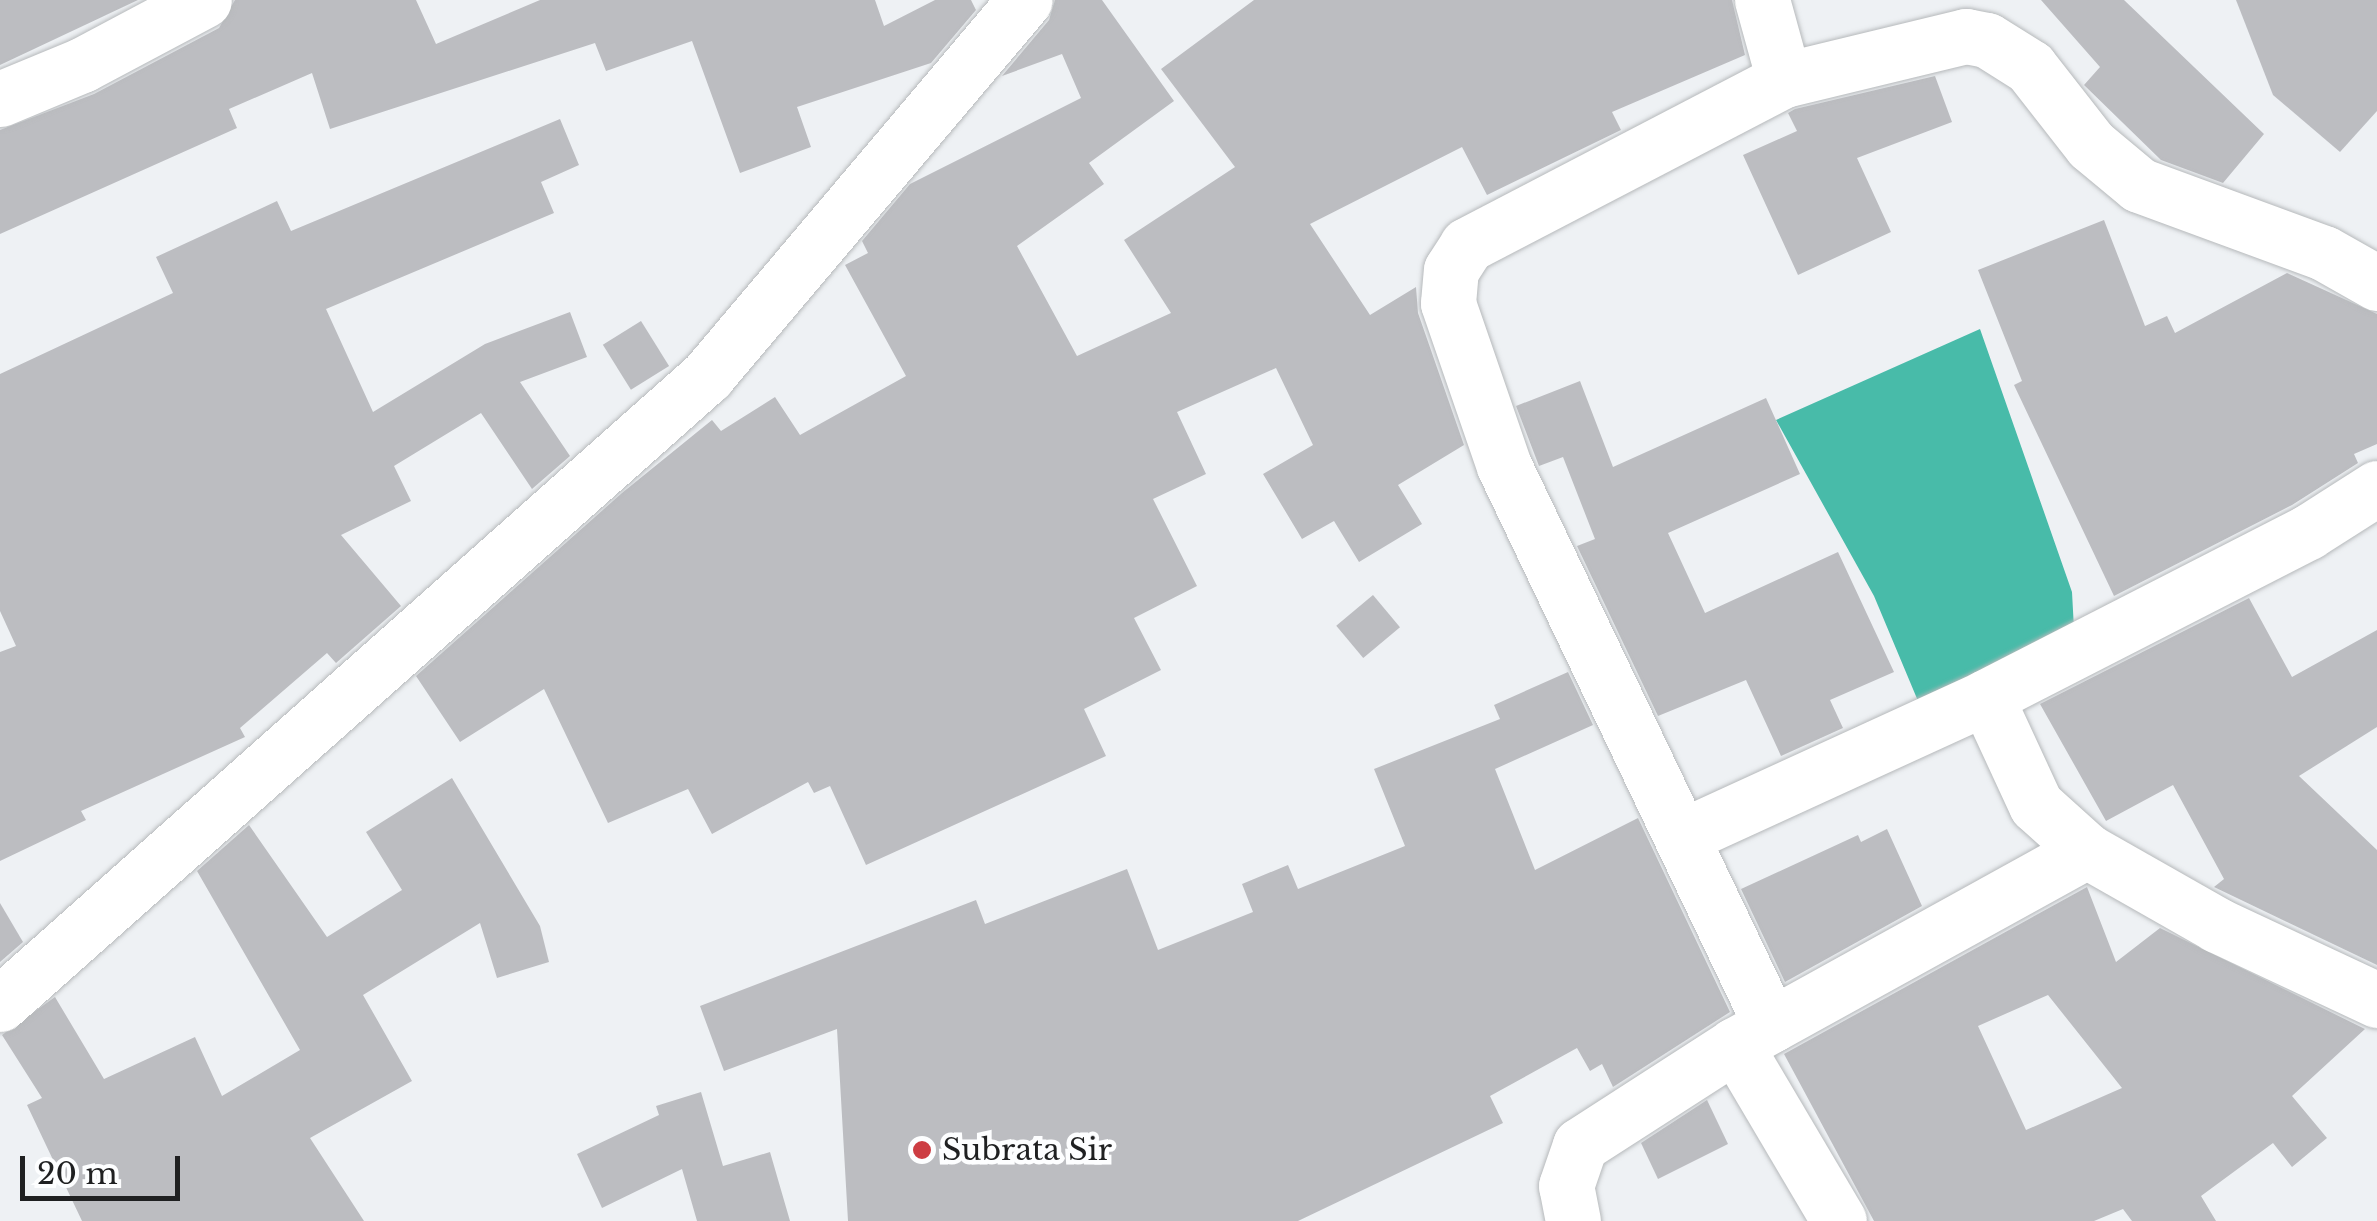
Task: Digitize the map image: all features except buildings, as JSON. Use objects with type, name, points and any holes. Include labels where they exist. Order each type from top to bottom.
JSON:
[{"type":"street","points":[[0,99],[82,65],[204,0]]},
{"type":"street","points":[[0,1004],[707,376],[1025,0]]},
{"type":"street","points":[[1762,0],[1784,80]]},
{"type":"street","points":[[1840,1221],[1753,1035],[1684,834],[1504,466],[1448,302],[1451,270],[1467,246],[1784,80],[1966,36],[1987,40],[2030,67],[2090,146],[2140,185],[2324,253],[2377,283]]},
{"type":"street","points":[[1684,834],[1986,697],[2308,532],[2377,488]]},
{"type":"street","points":[[1986,697],[2036,805],[2088,851],[2217,925],[2377,1000]]},
{"type":"street","points":[[1573,1221],[1566,1186],[1580,1146],[1753,1035],[2088,851]]},
{"type":"shaded area","points":[[1980,329],[2072,592],[2074,629],[1918,701],[1874,596],[1776,420]]},
{"type":"place","name":"Subrata Sir","points":[[922,1150]]}]
